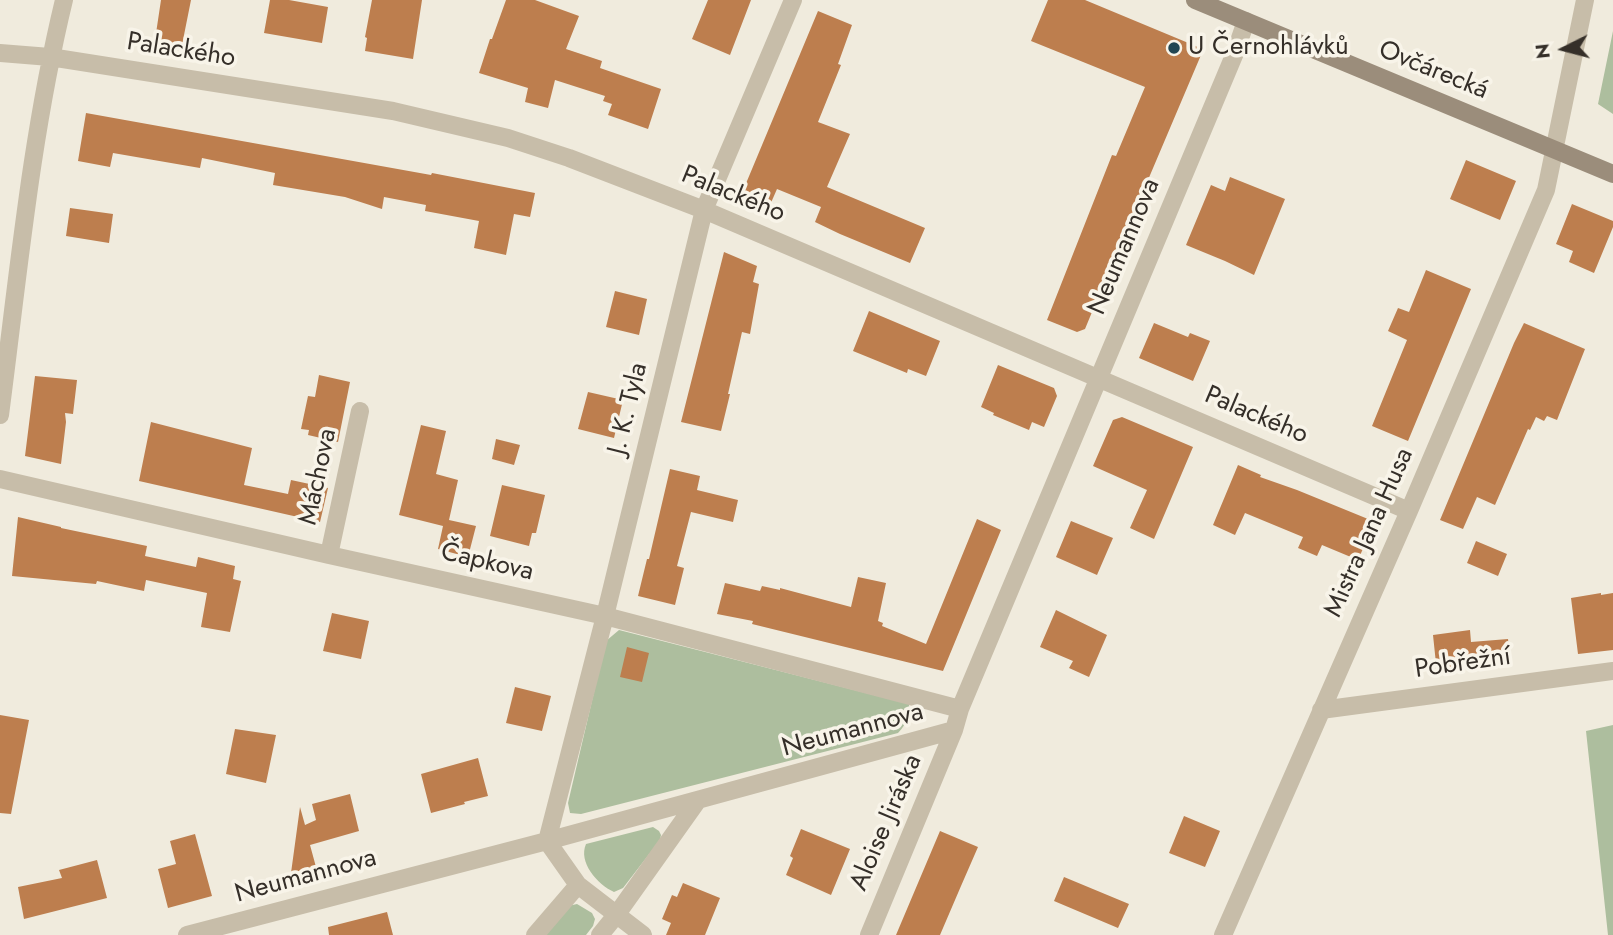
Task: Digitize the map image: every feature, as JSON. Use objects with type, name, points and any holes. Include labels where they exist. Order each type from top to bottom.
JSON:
[{"type":"main road","name":"Ovčárecká","points":[[1195,0],[1613,174]]},
{"type":"street","points":[[0,415],[32,167],[50,57],[64,0]]},
{"type":"street","name":"J. K. Tyla","points":[[547,841],[704,210],[793,0]]},
{"type":"street","name":"Mistra Jana Husa","points":[[1223,935],[1546,190],[1585,0]]},
{"type":"street","name":"Neumannova","points":[[187,935],[547,841],[954,730],[960,709],[1247,22]]},
{"type":"street","name":"Palackého","points":[[0,53],[50,57],[380,108],[508,138],[569,158],[704,210],[1409,511]]},
{"type":"street","name":"Máchova","points":[[329,555],[360,411]]},
{"type":"street","name":"Čapkova","points":[[0,479],[605,616],[960,709]]},
{"type":"street","name":"Pobřežní","points":[[1321,710],[1613,671]]},
{"type":"street","name":"Aloise Jiráska","points":[[869,935],[954,730]]},
{"type":"street","points":[[600,935],[698,800]]},
{"type":"street","points":[[547,841],[578,885],[643,935]]},
{"type":"street","points":[[535,935],[578,885]]},
{"type":"green space","points":[[1613,31],[1613,114],[1598,104]]},
{"type":"green space","points":[[619,630],[909,704],[906,723],[898,733],[581,814],[570,813],[568,803],[606,641]]},
{"type":"green space","points":[[1613,725],[1613,935],[1608,935],[1586,731]]},
{"type":"green space","points":[[653,827],[659,831],[660,840],[623,888],[614,892],[601,884],[587,865],[584,851],[586,844]]},
{"type":"green space","points":[[577,904],[592,913],[595,919],[586,935],[543,935],[568,906]]},
{"type":"building","points":[[161,0],[191,0],[182,45],[155,40]]},
{"type":"building","points":[[270,0],[289,0],[328,7],[322,43],[264,33]]},
{"type":"building","points":[[372,0],[422,0],[413,59],[365,51]]},
{"type":"building","points":[[506,0],[535,0],[579,16],[566,49],[602,61],[600,68],[661,89],[648,129],[608,115],[612,104],[603,101],[605,96],[555,80],[548,108],[525,102],[528,88],[479,73]]},
{"type":"building","points":[[708,0],[751,0],[730,55],[692,39]]},
{"type":"building","points":[[1048,0],[1085,0],[1198,47],[1201,55],[1085,329],[1077,332],[1047,320],[1112,155],[1116,156],[1145,87],[1031,41]]},
{"type":"building","points":[[818,11],[852,25],[838,64],[841,65],[818,122],[850,134],[827,187],[925,228],[910,263],[815,222],[821,207],[777,189],[770,205],[742,193]]},
{"type":"building","points":[[86,113],[535,193],[530,217],[514,214],[506,255],[474,248],[479,221],[425,211],[426,205],[384,197],[382,209],[345,197],[273,185],[275,173],[202,158],[200,168],[113,153],[110,167],[78,161]]},
{"type":"building","points":[[1466,160],[1516,181],[1500,220],[1450,199]]},
{"type":"building","points":[[1230,177],[1285,199],[1254,275],[1186,245],[1211,185],[1225,191]]},
{"type":"building","points":[[1572,204],[1613,221],[1594,273],[1569,262],[1573,251],[1556,244]]},
{"type":"building","points":[[70,208],[113,214],[109,243],[66,236]]},
{"type":"building","points":[[724,252],[757,266],[753,282],[759,284],[750,334],[742,332],[721,431],[681,422]]},
{"type":"building","points":[[1426,270],[1471,289],[1408,441],[1372,426],[1407,340],[1388,331],[1398,308],[1409,312]]},
{"type":"building","points":[[615,291],[647,299],[639,335],[606,327]]},
{"type":"building","points":[[869,311],[940,341],[926,376],[908,369],[907,373],[853,351]]},
{"type":"building","points":[[1154,323],[1188,337],[1190,333],[1210,341],[1193,381],[1139,358]]},
{"type":"building","points":[[1524,323],[1585,349],[1557,420],[1547,416],[1544,421],[1536,417],[1530,430],[1528,429],[1495,505],[1477,497],[1463,529],[1440,520]]},
{"type":"building","points":[[998,365],[1054,388],[1057,396],[1044,427],[1032,422],[1029,430],[981,407]]},
{"type":"building","points":[[319,375],[350,382],[338,442],[308,435],[309,430],[301,429],[308,396],[315,397]]},
{"type":"building","points":[[35,376],[77,380],[73,414],[65,413],[61,464],[25,456]]},
{"type":"building","points":[[588,392],[623,400],[614,438],[578,429]]},
{"type":"building","points":[[1122,417],[1193,447],[1154,539],[1130,528],[1147,490],[1093,466],[1113,420]]},
{"type":"building","points":[[151,422],[252,448],[244,485],[288,494],[291,480],[328,488],[320,522],[139,481]]},
{"type":"building","points":[[421,425],[446,431],[436,474],[458,480],[449,520],[476,526],[468,557],[438,549],[443,526],[399,515]]},
{"type":"building","points":[[496,439],[520,445],[514,465],[492,459]]},
{"type":"building","points":[[1238,465],[1261,475],[1260,477],[1368,519],[1372,528],[1358,560],[1322,545],[1317,556],[1298,548],[1303,537],[1245,513],[1235,535],[1213,525]]},
{"type":"building","points":[[670,469],[700,476],[697,490],[738,500],[733,522],[691,512],[677,566],[684,568],[675,605],[638,596]]},
{"type":"building","points":[[502,485],[545,495],[536,533],[532,533],[529,546],[490,536]]},
{"type":"building","points":[[18,517],[147,546],[145,556],[196,567],[198,557],[235,566],[233,579],[241,581],[230,632],[201,627],[207,593],[146,580],[144,591],[97,581],[96,584],[12,576]]},
{"type":"building","points":[[977,519],[1001,530],[943,671],[717,614],[725,583],[760,591],[762,586],[780,588],[851,607],[858,577],[886,583],[878,621],[883,623],[882,626],[926,644]]},
{"type":"building","points":[[1071,521],[1113,538],[1097,575],[1056,557]]},
{"type":"building","points":[[1476,541],[1507,554],[1498,576],[1467,563]]},
{"type":"building","points":[[1613,593],[1613,650],[1578,654],[1571,598]]},
{"type":"building","points":[[1056,610],[1107,635],[1089,677],[1069,668],[1073,661],[1040,647]]},
{"type":"building","points":[[332,613],[369,621],[361,659],[323,651]]},
{"type":"building","points":[[1470,630],[1471,642],[1508,639],[1510,661],[1437,673],[1433,635]]},
{"type":"building","points":[[627,647],[649,653],[642,682],[620,677]]},
{"type":"building","points":[[515,687],[551,696],[542,731],[506,723]]},
{"type":"building","points":[[0,715],[29,720],[11,814],[0,813]]},
{"type":"building","points":[[235,729],[276,735],[266,783],[226,774]]},
{"type":"building","points":[[478,758],[488,796],[431,813],[421,774]]},
{"type":"building","points":[[350,794],[359,831],[310,845],[316,867],[291,873],[300,807],[305,825],[316,820],[312,804]]},
{"type":"building","points":[[1184,816],[1220,831],[1205,867],[1169,853]]},
{"type":"building","points":[[801,829],[850,849],[831,895],[786,875]]},
{"type":"building","points":[[940,831],[978,847],[940,935],[896,935]]},
{"type":"building","points":[[195,834],[212,896],[168,908],[158,869],[176,864],[170,841]]},
{"type":"building","points":[[97,860],[107,898],[24,919],[18,887],[62,878],[59,870]]},
{"type":"building","points":[[1064,877],[1129,904],[1118,928],[1054,901]]},
{"type":"building","points":[[683,883],[720,898],[705,935],[666,935],[671,923],[662,919],[672,895],[677,897]]},
{"type":"building","points":[[387,912],[393,935],[329,935],[328,927]]},
{"type":"place","name":"U Černohlávků","points":[[1174,48]]}]
